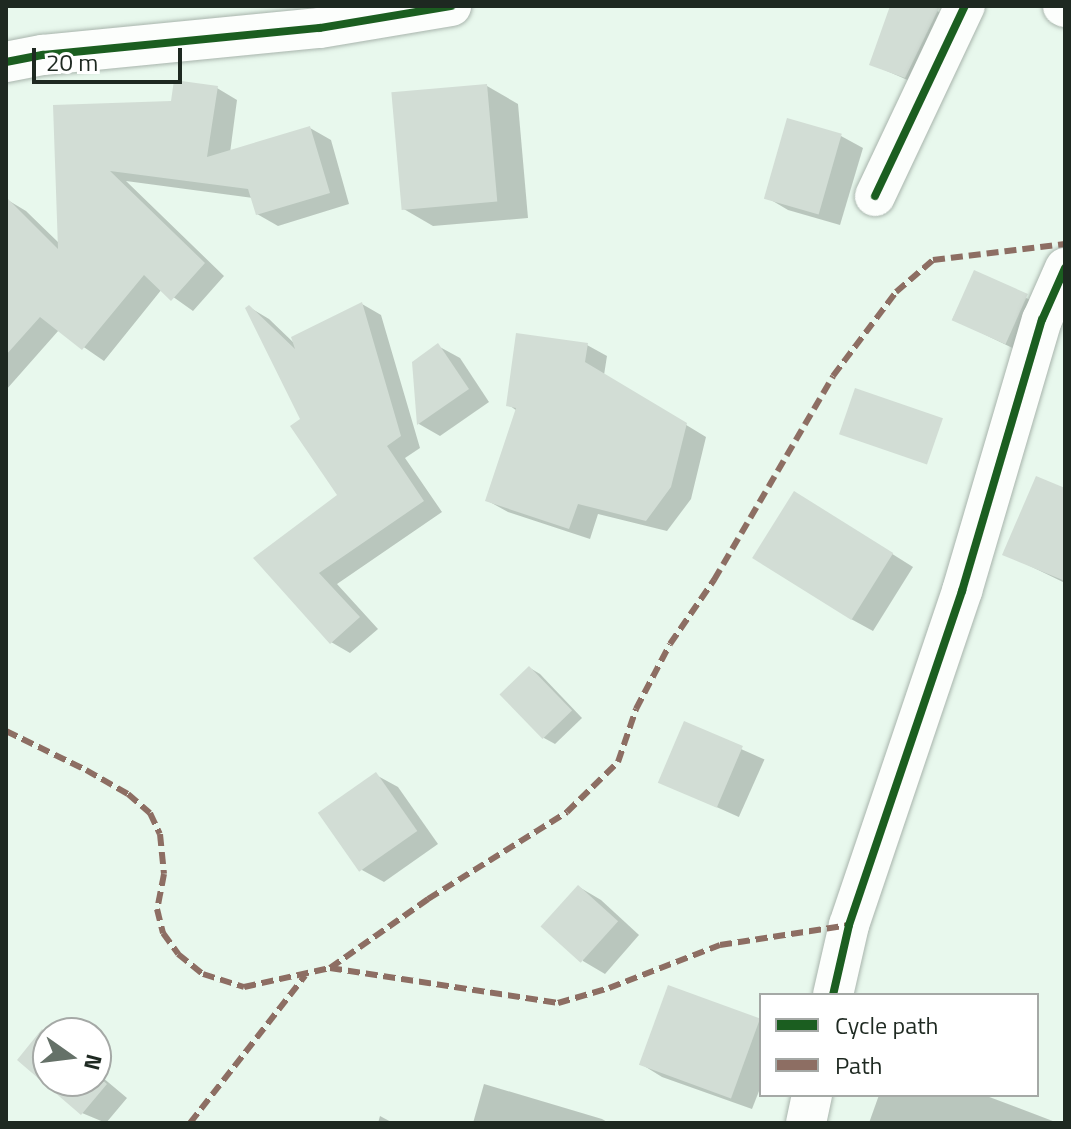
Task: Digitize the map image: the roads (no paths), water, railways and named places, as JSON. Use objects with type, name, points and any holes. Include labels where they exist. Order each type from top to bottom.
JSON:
[{"type":"street","points":[[6,62],[43,55],[320,28],[451,6]]},
{"type":"street","points":[[875,196],[965,6]]},
{"type":"street","points":[[833,993],[849,925],[962,591],[1042,320],[1065,268]]},
{"type":"street","points":[[806,1123],[812,1097]]}]
